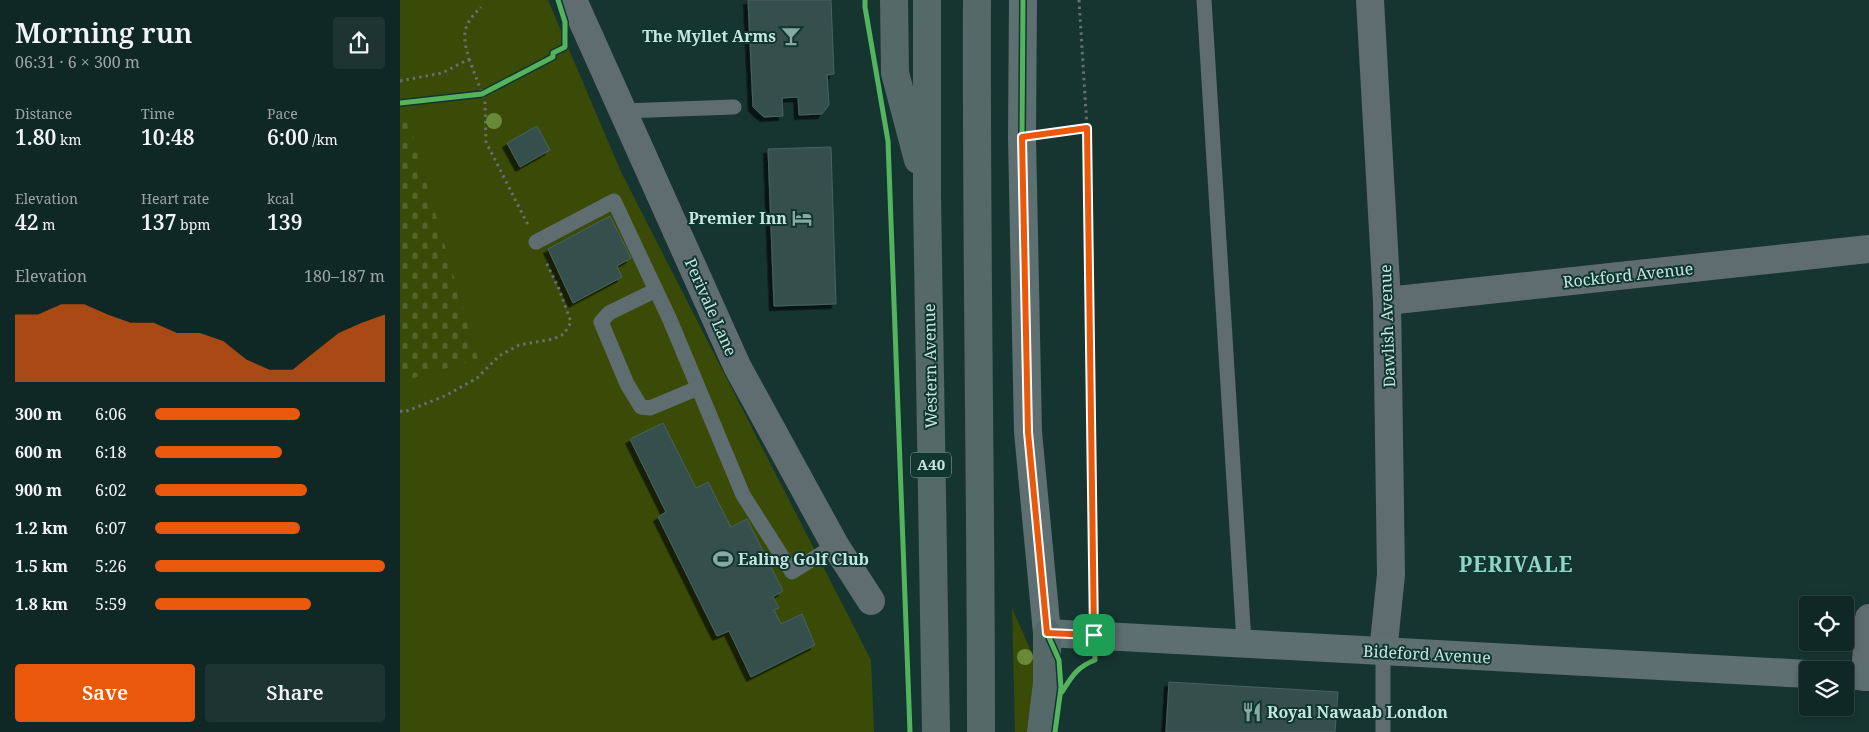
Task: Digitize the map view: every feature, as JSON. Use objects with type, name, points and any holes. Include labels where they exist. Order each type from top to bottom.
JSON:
[{"type":"highway","name":"Western Avenue","points":[[927,0],[927,198],[936,732]]},
{"type":"highway","points":[[977,0],[976,202],[981,490],[981,732]]},
{"type":"highway","name":"A40","points":[[890,4],[895,73],[927,198]]},
{"type":"highway","points":[[1041,732],[1047,683],[1047,633]]},
{"type":"street","name":"Perivale Lane","points":[[573,0],[737,366],[835,545],[871,601]]},
{"type":"street","points":[[1023,0],[1022,137],[1028,432],[1047,633]]},
{"type":"street","name":"Dawlish Avenue","points":[[1370,0],[1387,301],[1391,575],[1383,652]]},
{"type":"street","name":"Rockford Avenue","points":[[1387,301],[1869,249]]},
{"type":"street","points":[[1860,676],[1869,618]]},
{"type":"street","name":"Bideford Avenue","points":[[1047,633],[1244,642],[1383,652],[1799,674]]},
{"type":"lane","points":[[1204,0],[1244,642]]},
{"type":"lane","points":[[623,111],[734,107]]},
{"type":"lane","points":[[536,242],[614,201],[656,290],[743,495],[792,572],[835,545]]},
{"type":"lane","points":[[656,290],[609,313],[601,322],[627,384],[641,407],[650,408],[698,388]]},
{"type":"lane","points":[[1383,652],[1384,732]]},
{"type":"path","points":[[1079,0],[1087,128],[1094,635]]},
{"type":"path","points":[[400,411],[404,412],[445,396],[477,378],[499,356],[519,345],[553,339],[564,334],[571,322],[559,289],[486,142],[485,101],[469,59],[464,39],[469,19],[482,7]]},
{"type":"path","points":[[400,81],[442,73],[469,59]]},
{"type":"path","points":[[473,95],[482,94],[490,90]]},
{"type":"path","points":[[1022,137],[1087,128]]},
{"type":"green space","points":[[400,0],[548,0],[621,172],[871,660],[874,732],[400,732]]},
{"type":"green space","points":[[408,120],[478,359],[400,382],[400,122]]},
{"type":"green space","points":[[1012,608],[1037,665],[1027,732],[1015,732]]},
{"type":"building","name":"The Myllet Arms","points":[[748,0],[831,0],[834,74],[827,75],[829,105],[822,114],[799,115],[798,97],[782,98],[783,116],[764,117],[753,107]]},
{"type":"building","points":[[537,126],[550,150],[520,167],[507,143]]},
{"type":"building","name":"Premier Inn","points":[[831,147],[836,304],[774,306],[768,149]]},
{"type":"building","points":[[610,216],[631,258],[617,266],[622,277],[573,303],[548,249]]},
{"type":"building","name":"Ealing Golf Club","points":[[663,423],[696,488],[708,482],[731,527],[747,519],[783,591],[773,597],[779,608],[774,610],[781,624],[802,614],[815,645],[751,677],[729,631],[717,636],[658,517],[666,512],[630,439]]},
{"type":"building","name":"Royal Nawaab London","points":[[1169,682],[1338,692],[1335,732],[1166,732]]},
{"type":"cycle path","points":[[400,103],[482,94],[553,57],[553,53],[565,47],[565,22],[558,0]]},
{"type":"cycle path","points":[[865,0],[888,141],[910,732]]},
{"type":"cycle path","points":[[1023,0],[1022,137],[1028,432],[1047,633],[1059,660],[1061,688],[1055,732]]},
{"type":"cycle path","points":[[1061,689],[1062,692],[1079,669],[1095,660],[1094,635]]},
{"type":"place","name":"The Myllet Arms","points":[[791,36]]},
{"type":"place","name":"Premier Inn","points":[[802,218]]},
{"type":"place","name":"Ealing Golf Club","points":[[723,559]]},
{"type":"place","name":"Royal Nawaab London","points":[[1252,712]]},
{"type":"district","name":"PERIVALE","points":[[1516,565]]},
{"type":"route","points":[[1087,128],[1094,635],[1047,633],[1028,432],[1022,137],[1087,128]]}]
